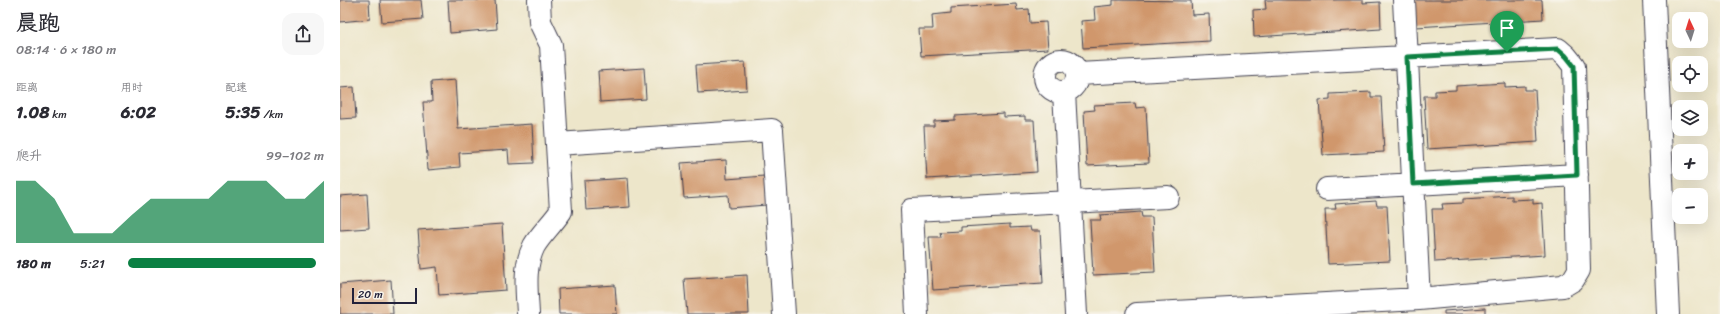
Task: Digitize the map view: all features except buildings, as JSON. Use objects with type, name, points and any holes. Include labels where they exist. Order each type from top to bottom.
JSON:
[{"type":"street","points":[[528,314],[526,276],[527,266],[534,246],[561,211],[551,45],[540,22],[539,0]]},
{"type":"street","points":[[1404,0],[1420,299]]},
{"type":"street","points":[[1654,0],[1668,314]]},
{"type":"street","points":[[1078,74],[1558,49],[1574,66],[1579,270],[1573,280],[1563,286],[1420,299],[1137,314]]},
{"type":"street","points":[[1064,60],[1072,64],[1078,74],[1074,87],[1064,92],[1054,91],[1048,87],[1045,80],[1045,72],[1049,65],[1056,61],[1064,60]]},
{"type":"street","points":[[1064,92],[1076,314]]},
{"type":"street","points":[[557,144],[772,130],[784,314]]},
{"type":"street","points":[[1327,189],[1577,175]]},
{"type":"street","points":[[917,314],[912,210],[1168,197]]},
{"type":"route","points":[[1558,49],[1574,66],[1577,175],[1413,184],[1407,57],[1507,52],[1558,49]]}]
